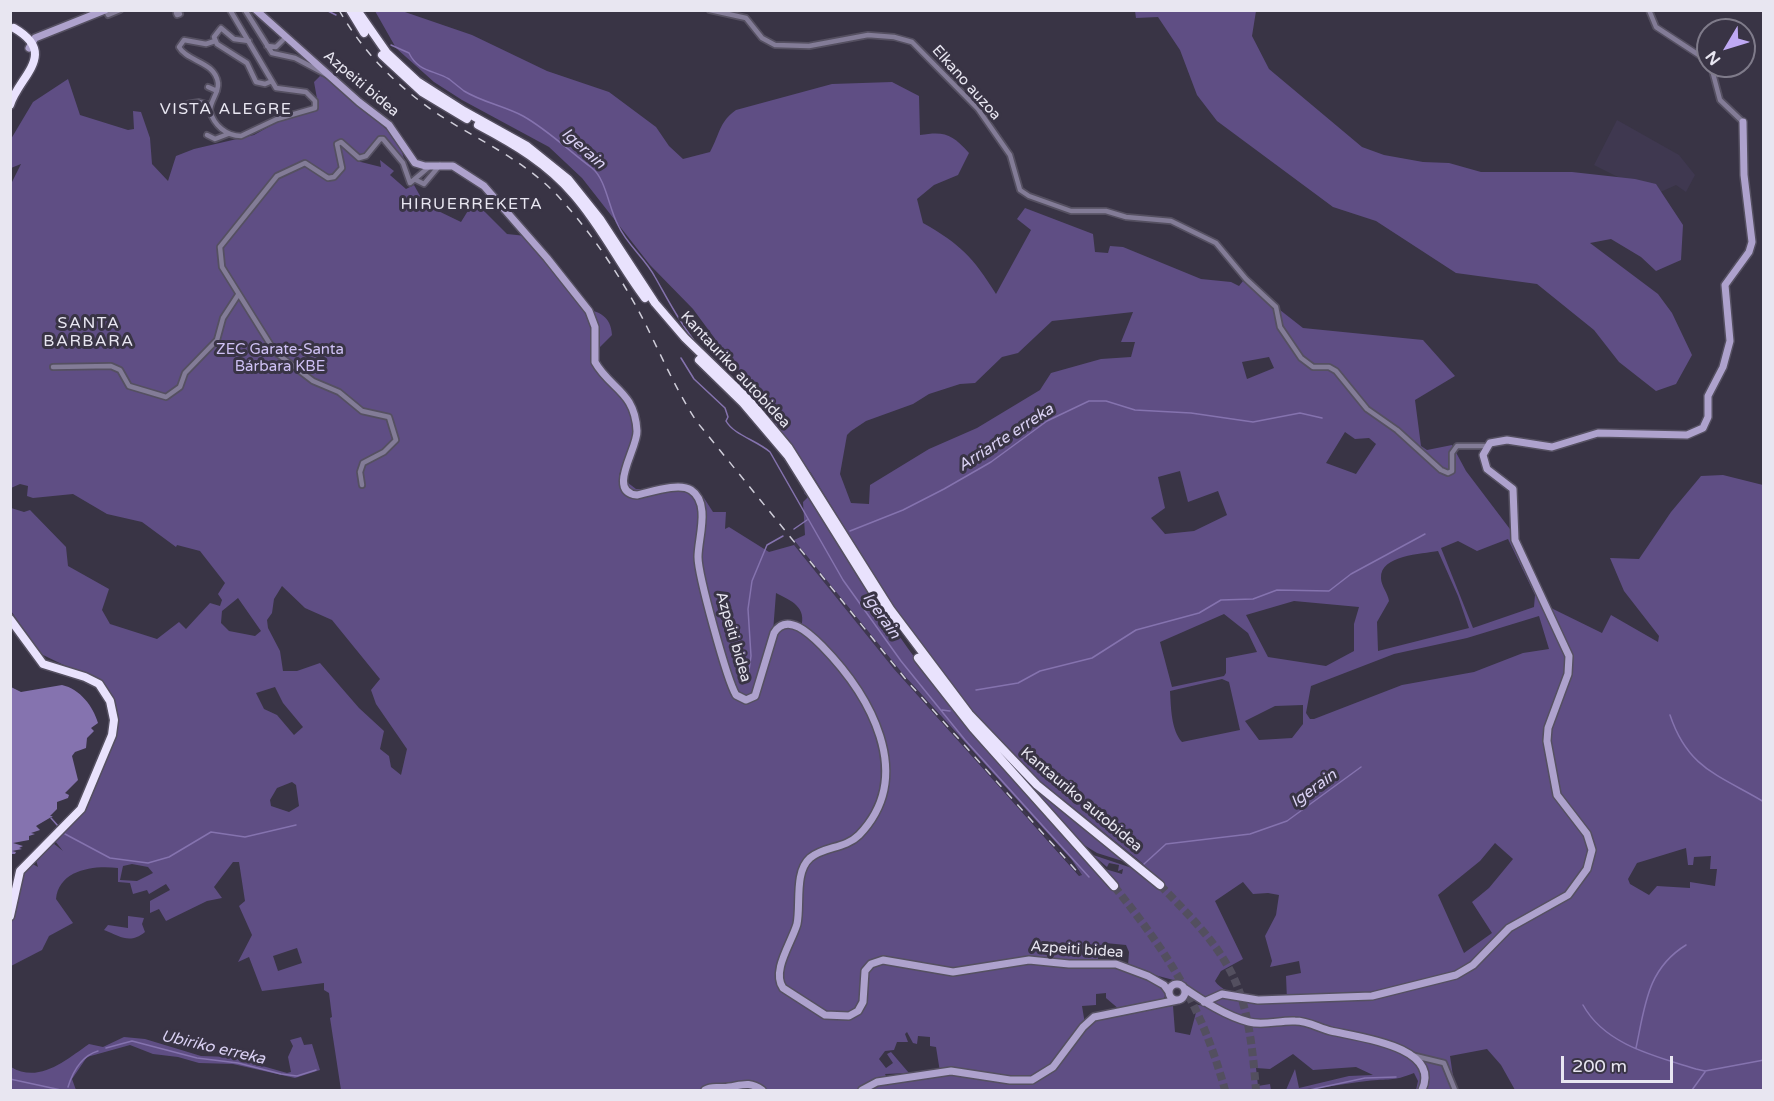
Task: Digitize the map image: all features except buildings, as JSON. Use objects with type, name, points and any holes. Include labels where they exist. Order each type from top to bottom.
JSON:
[{"type":"highway","name":"Kantauriko autobidea","points":[[350,10],[383,57],[412,84],[442,105],[524,151],[552,172],[575,196],[666,325],[743,403],[788,456],[877,600],[943,692],[1114,886]]},
{"type":"highway","name":"Kantauriko autobidea","points":[[357,10],[387,53],[417,81],[450,103],[527,146],[567,179],[595,212],[634,274],[670,321],[748,399],[788,447],[890,609],[969,714],[1037,785],[1160,885]]},
{"type":"highway","points":[[10,105],[31,72],[33,44],[16,29]]},
{"type":"highway","points":[[10,619],[43,664],[99,684],[111,704],[114,722],[111,737],[80,811],[20,871],[10,916]]},
{"type":"main road","points":[[33,44],[105,10]]},
{"type":"main road","name":"Azpeiti bidea","points":[[256,10],[328,75],[389,125],[417,164],[461,169],[484,186],[548,258],[589,312],[595,327],[596,362],[628,398],[635,418],[637,441],[622,478],[628,492],[637,495],[684,487],[697,495],[701,514],[699,566],[736,695],[746,700],[754,696],[774,632],[780,626],[793,625],[814,638],[846,672],[881,739],[886,755],[886,772],[881,796],[872,816],[853,840],[815,854],[804,866],[798,921],[780,973],[782,987],[823,1014],[841,1017],[853,1015],[860,1008],[864,996],[865,971],[871,964],[880,960],[953,972],[1028,960],[1067,964],[1116,964],[1181,986],[1203,1001]]},
{"type":"main road","points":[[1203,1001],[1220,994],[1258,1000],[1372,996],[1458,974],[1473,965],[1509,928],[1564,898],[1587,869],[1592,854],[1590,841],[1557,795],[1547,741],[1547,729],[1568,674],[1569,656],[1515,540],[1513,489],[1487,470],[1483,462],[1488,446],[1500,439],[1552,447],[1598,433],[1687,435],[1703,428],[1708,417],[1707,398],[1723,366],[1730,341],[1724,287],[1749,252],[1752,242],[1744,175],[1743,122]]},
{"type":"main road","name":"Azpeiti bidea","points":[[1148,976],[1164,985],[1169,992]]},
{"type":"main road","points":[[1159,1005],[1165,1001],[1169,992],[1172,986],[1181,986],[1184,994],[1179,999],[1172,998],[1169,992]]},
{"type":"main road","points":[[1212,1005],[1214,999],[1220,994]]},
{"type":"main road","name":"Azpeiti bidea","points":[[862,1090],[875,1082],[951,1071],[1010,1080],[1032,1080],[1056,1064],[1093,1018],[1109,1012],[1159,1005],[1189,997],[1251,1022],[1302,1022],[1333,1032],[1368,1037],[1411,1055]]},
{"type":"main road","points":[[1411,1055],[1419,1063],[1424,1075],[1422,1090]]},
{"type":"main road","points":[[705,1090],[711,1087],[729,1087],[744,1083],[762,1090]]},
{"type":"street","points":[[105,10],[108,15],[120,10]]},
{"type":"street","points":[[215,41],[206,44],[184,40],[179,47],[182,52],[211,70],[217,79],[217,91],[210,105],[214,123],[228,134],[241,136],[277,119],[315,108],[315,101],[309,93],[278,89],[230,10]]},
{"type":"street","points":[[245,10],[274,54],[286,56],[328,75]]},
{"type":"street","name":"Elkano auzoa","points":[[710,10],[746,18],[762,38],[774,45],[809,46],[868,35],[894,37],[912,42],[978,110],[1010,155],[1020,190],[1039,200],[1071,211],[1106,211],[1126,218],[1171,221],[1216,243],[1246,279],[1276,306],[1280,327],[1301,358],[1313,367],[1336,371],[1366,408],[1394,428],[1444,472],[1452,471],[1452,453],[1457,446],[1488,446]]},
{"type":"street","points":[[1649,10],[1656,27],[1696,53]]},
{"type":"street","points":[[215,41],[216,32],[221,28],[234,39],[249,41]]},
{"type":"street","points":[[241,39],[243,31]]},
{"type":"street","points":[[266,45],[272,48],[289,39],[294,50],[286,56]]},
{"type":"street","points":[[215,41],[247,63],[256,82],[265,84],[272,81]]},
{"type":"street","points":[[279,46],[286,56]]},
{"type":"street","points":[[1715,78],[1720,100],[1743,122]]},
{"type":"street","points":[[208,87],[217,91]]},
{"type":"street","points":[[187,104],[199,102],[210,105]]},
{"type":"street","points":[[207,135],[215,139],[228,134]]},
{"type":"street","points":[[362,485],[360,472],[363,463],[384,452],[396,440],[389,417],[386,414],[374,415],[362,411],[339,392],[313,381],[272,348],[220,262],[220,247],[284,171],[305,163],[331,179],[342,168],[337,144],[344,144],[359,158],[366,156],[381,138],[403,163],[410,183],[429,166]]},
{"type":"street","points":[[417,164],[420,174]]},
{"type":"street","points":[[416,180],[424,184],[440,165]]},
{"type":"street","points":[[53,367],[111,366],[120,370],[129,386],[166,397],[180,387],[185,373],[217,340],[223,318],[238,295]]},
{"type":"street","points":[[1411,1055],[1419,1055],[1428,1061],[1444,1063],[1455,1090]]},
{"type":"shaded area","points":[[1617,120],[1679,155],[1695,175],[1686,192],[1676,185],[1654,195],[1594,165]]},
{"type":"shaded area","points":[[794,540],[903,674],[1082,875],[1080,876],[894,669],[794,545]]},
{"type":"shaded area","points":[[62,685],[75,690],[85,699],[98,723],[91,728],[94,731],[87,738],[86,748],[75,752],[72,756],[78,780],[65,793],[69,795],[68,798],[57,802],[57,809],[50,816],[53,816],[36,826],[40,830],[31,833],[35,834],[29,836],[29,840],[13,843],[23,846],[19,848],[22,849],[12,851],[16,852],[15,854],[11,854],[11,687],[21,692]]},
{"type":"green space","name":"ZEC Garate-Santa Bárbara KBE","points":[[375,11],[402,11],[472,35],[547,71],[609,92],[656,127],[669,146],[683,159],[710,152],[723,124],[736,110],[832,84],[892,82],[919,96],[920,135],[936,133],[948,135],[969,153],[958,175],[934,185],[917,199],[923,223],[965,252],[996,294],[1031,230],[1017,219],[1025,208],[1093,234],[1095,252],[1108,253],[1110,246],[1123,247],[1201,279],[1231,282],[1239,286],[1243,281],[1303,328],[1423,340],[1455,376],[1415,400],[1421,446],[1427,450],[1452,445],[1466,471],[1519,541],[1549,607],[1602,633],[1611,615],[1658,642],[1659,636],[1624,591],[1610,558],[1639,559],[1671,512],[1701,476],[1723,475],[1763,485],[1763,1090],[1515,1090],[1501,1065],[1487,1049],[1450,1056],[1455,1090],[1416,1090],[1418,1081],[1414,1073],[1395,1079],[1286,1090],[1295,1069],[1299,1088],[1349,1076],[1373,1075],[1356,1067],[1313,1070],[1293,1054],[1270,1069],[1256,1068],[1258,1086],[1270,1084],[1271,1090],[341,1090],[330,1018],[332,1017],[329,993],[324,990],[324,983],[262,991],[249,957],[238,962],[252,935],[239,906],[245,901],[239,862],[233,862],[214,887],[222,898],[207,901],[166,921],[159,909],[150,913],[150,901],[170,890],[166,884],[149,894],[147,890],[133,894],[130,883],[118,882],[118,868],[99,867],[71,875],[59,889],[56,899],[73,923],[49,936],[42,950],[11,966],[13,913],[15,899],[24,874],[31,863],[38,867],[36,860],[53,843],[63,851],[55,841],[86,809],[117,730],[117,710],[103,684],[41,654],[11,611],[11,508],[24,512],[30,510],[66,547],[68,566],[109,589],[102,610],[110,624],[157,639],[179,622],[186,629],[210,603],[220,606],[222,600],[218,594],[225,583],[200,551],[177,545],[176,547],[142,522],[107,514],[73,494],[33,498],[27,496],[28,486],[20,484],[11,488],[10,186],[21,164],[11,168],[11,139],[33,102],[68,79],[80,115],[128,130],[134,129],[133,111],[141,112],[150,138],[152,164],[168,181],[176,156],[194,149],[254,135],[277,122],[314,111],[318,104],[314,82],[320,76],[326,77],[391,134],[403,154],[405,163],[383,136],[366,153],[356,157],[357,161],[381,167],[380,160],[394,171],[390,175],[406,189],[414,185],[428,210],[430,207],[461,222],[474,201],[507,234],[526,236],[583,309],[599,313],[607,319],[612,335],[596,351],[593,361],[627,402],[635,432],[619,476],[636,489],[688,489],[704,510],[704,498],[713,512],[726,512],[725,529],[729,527],[769,552],[794,545],[894,669],[1079,876],[1082,875],[1072,860],[903,674],[794,540],[805,535],[803,502],[808,497],[804,493],[806,490],[872,597],[908,648],[984,746],[1026,793],[1115,881],[1105,869],[1122,874],[1123,869],[1118,871],[1119,865],[1109,863],[1107,867],[1093,855],[1132,868],[1161,882],[1141,862],[1020,765],[970,709],[901,619],[811,473],[770,419],[772,416],[693,309],[650,265],[582,178],[549,147],[462,100],[434,82],[396,48]],"holes":[[[1133,312],[1121,342],[1135,342],[1131,357],[1101,359],[1051,373],[1040,390],[977,428],[929,449],[870,485],[869,504],[851,503],[840,474],[847,435],[851,431],[866,421],[913,404],[929,394],[960,384],[975,383],[1002,357],[1018,353],[1052,321]],[[1269,357],[1274,368],[1247,379],[1242,362]],[[1345,432],[1355,439],[1369,438],[1376,444],[1356,474],[1326,463]],[[1180,471],[1188,502],[1218,491],[1227,515],[1194,531],[1165,534],[1151,518],[1165,508],[1158,477]],[[1508,539],[1535,595],[1534,607],[1473,628],[1441,548],[1458,541],[1477,551]],[[1438,551],[1469,628],[1378,651],[1377,622],[1389,601],[1381,581],[1383,570],[1387,564],[1403,557]],[[282,586],[305,608],[332,620],[380,679],[371,690],[376,704],[407,749],[401,775],[391,767],[389,756],[380,749],[384,731],[359,708],[320,663],[297,671],[283,671],[280,651],[268,628],[267,620],[272,613],[274,599]],[[776,593],[797,606],[802,615],[801,628],[794,624],[773,632]],[[238,598],[261,631],[255,636],[229,631],[221,623],[222,611]],[[1294,601],[1359,607],[1354,624],[1354,651],[1326,666],[1268,657],[1246,615]],[[1224,614],[1248,633],[1257,652],[1226,658],[1224,676],[1172,687],[1160,642]],[[1539,616],[1549,649],[1523,653],[1474,672],[1402,685],[1314,719],[1310,719],[1306,713],[1311,686],[1394,654],[1467,638]],[[1222,679],[1229,682],[1240,730],[1182,742],[1178,737],[1171,711],[1170,691]],[[275,687],[283,703],[303,727],[294,735],[277,715],[264,709],[256,693]],[[1303,705],[1303,724],[1292,738],[1259,740],[1245,721],[1275,706]],[[292,782],[296,785],[299,806],[289,812],[271,806],[270,800],[277,788]],[[1495,843],[1513,859],[1489,888],[1472,902],[1492,933],[1464,953],[1438,895],[1480,861]],[[1686,848],[1688,865],[1693,865],[1694,857],[1711,856],[1710,869],[1717,869],[1715,886],[1690,882],[1690,888],[1657,886],[1649,895],[1630,884],[1628,879],[1637,863]],[[132,864],[148,867],[153,873],[137,881],[120,880],[123,866]],[[1243,882],[1253,894],[1279,895],[1276,915],[1265,936],[1272,961],[1270,967],[1299,961],[1301,973],[1286,976],[1287,1000],[1237,994],[1220,987],[1215,981],[1221,971],[1243,959],[1215,901]],[[1105,943],[1126,945],[1129,952],[1128,966],[1105,964],[1105,959],[1098,959],[1097,948],[1105,947]],[[297,948],[302,963],[278,971],[273,956]],[[1147,973],[1181,982],[1206,997],[1206,1006],[1198,1005],[1190,1035],[1175,1032],[1173,1006],[1160,1007],[1166,994],[1163,987]],[[1106,993],[1106,998],[1120,1010],[1085,1024],[1082,1006],[1096,1005],[1096,994]],[[907,1032],[913,1043],[917,1044],[918,1036],[930,1037],[930,1046],[936,1047],[940,1072],[888,1080],[885,1074],[909,1073],[891,1052],[887,1054],[893,1063],[886,1068],[879,1059],[885,1051],[894,1050],[897,1042],[908,1042],[905,1034]]]},
{"type":"green space","points":[[1135,11],[1256,11],[1252,36],[1269,69],[1362,147],[1384,155],[1423,162],[1449,163],[1481,172],[1572,172],[1635,179],[1656,184],[1683,225],[1681,260],[1656,271],[1641,257],[1611,239],[1590,243],[1658,294],[1672,313],[1692,355],[1676,384],[1656,391],[1619,362],[1594,330],[1537,284],[1456,273],[1376,221],[1333,207],[1217,121],[1197,95],[1180,50],[1158,17],[1136,18]]},
{"type":"green space","points":[[1002,756],[1040,791],[1132,864],[1097,853],[1084,845]]},
{"type":"green space","points":[[128,916],[144,918],[142,924],[145,932],[135,938],[130,938],[120,937],[104,930],[108,925],[128,928]]},
{"type":"green space","points":[[124,1037],[145,1039],[201,1056],[231,1057],[287,1073],[291,1072],[288,1057],[293,1046],[290,1040],[301,1037],[304,1045],[312,1044],[320,1070],[295,1078],[233,1064],[199,1063],[178,1057],[153,1054],[130,1045],[87,1057],[72,1079],[76,1090],[11,1089],[11,1067],[21,1072],[42,1071],[62,1063],[89,1044],[103,1047]]},
{"type":"waterway","name":"Igerain","points":[[326,10],[336,15]]},
{"type":"waterway","name":"Igerain","points":[[391,45],[409,53],[417,64],[449,79],[471,95],[532,122],[592,168],[601,179],[622,232],[651,270],[693,339]]},
{"type":"waterway","name":"Igerain","points":[[681,358],[694,379],[725,408],[728,417],[726,421],[730,426],[770,452],[843,580],[901,661],[965,740],[1089,877]]},
{"type":"waterway","name":"Arriarte erreka","points":[[850,531],[903,510],[944,489],[991,462],[1047,421],[1089,401],[1106,401],[1135,410],[1191,413],[1253,422],[1300,413],[1322,418]]},
{"type":"waterway","points":[[794,529],[807,520]]},
{"type":"waterway","points":[[976,690],[1018,683],[1040,671],[1092,658],[1136,630],[1199,613],[1221,600],[1253,599],[1277,590],[1329,591],[1351,574],[1425,534]]},
{"type":"waterway","points":[[748,677],[751,656],[748,609],[752,581],[767,545],[783,536]]},
{"type":"waterway","name":"Igerain","points":[[942,710],[950,711]]},
{"type":"waterway","points":[[1670,715],[1677,733],[1696,759],[1719,777],[1764,802]]},
{"type":"waterway","name":"Igerain","points":[[1144,864],[1166,844],[1250,834],[1287,821],[1361,767]]},
{"type":"waterway","points":[[51,818],[58,826]]},
{"type":"waterway","points":[[65,834],[110,858],[148,863],[169,857],[211,832],[245,837],[296,825]]},
{"type":"waterway","points":[[1636,1048],[1645,1003],[1655,977],[1663,965],[1686,945]]},
{"type":"waterway","points":[[1583,1005],[1592,1019],[1604,1030],[1632,1047],[1696,1069],[1705,1071],[1764,1060]]},
{"type":"waterway","name":"Ubiriko erreka","points":[[106,1048],[132,1041],[197,1058],[238,1063],[281,1074],[297,1076],[316,1070]]},
{"type":"waterway","name":"Ubiriko erreka","points":[[68,1087],[78,1065],[87,1056],[98,1051]]},
{"type":"waterway","points":[[1692,1090],[1705,1072]]},
{"type":"waterway","points":[[1309,1090],[1365,1078],[1396,1077]]},
{"type":"waterway","name":"Ubiriko erreka","points":[[10,1079],[61,1090]]},
{"type":"tunnel","points":[[1160,885],[1209,938],[1232,974],[1246,1016],[1252,1046],[1256,1090]]},
{"type":"tunnel","points":[[1114,886],[1151,935],[1181,982],[1205,1032],[1225,1090]]},
{"type":"railway","points":[[339,10],[373,58],[400,85],[447,120],[531,172],[569,208],[593,238],[625,288],[675,385],[697,422],[908,682],[1081,876]]},
{"type":"district","name":"VISTA ALEGRE","points":[[226,110]]},
{"type":"district","name":"HIRUERREKETA","points":[[472,205]]},
{"type":"district","name":"SANTA BARBARA","points":[[89,333]]}]
